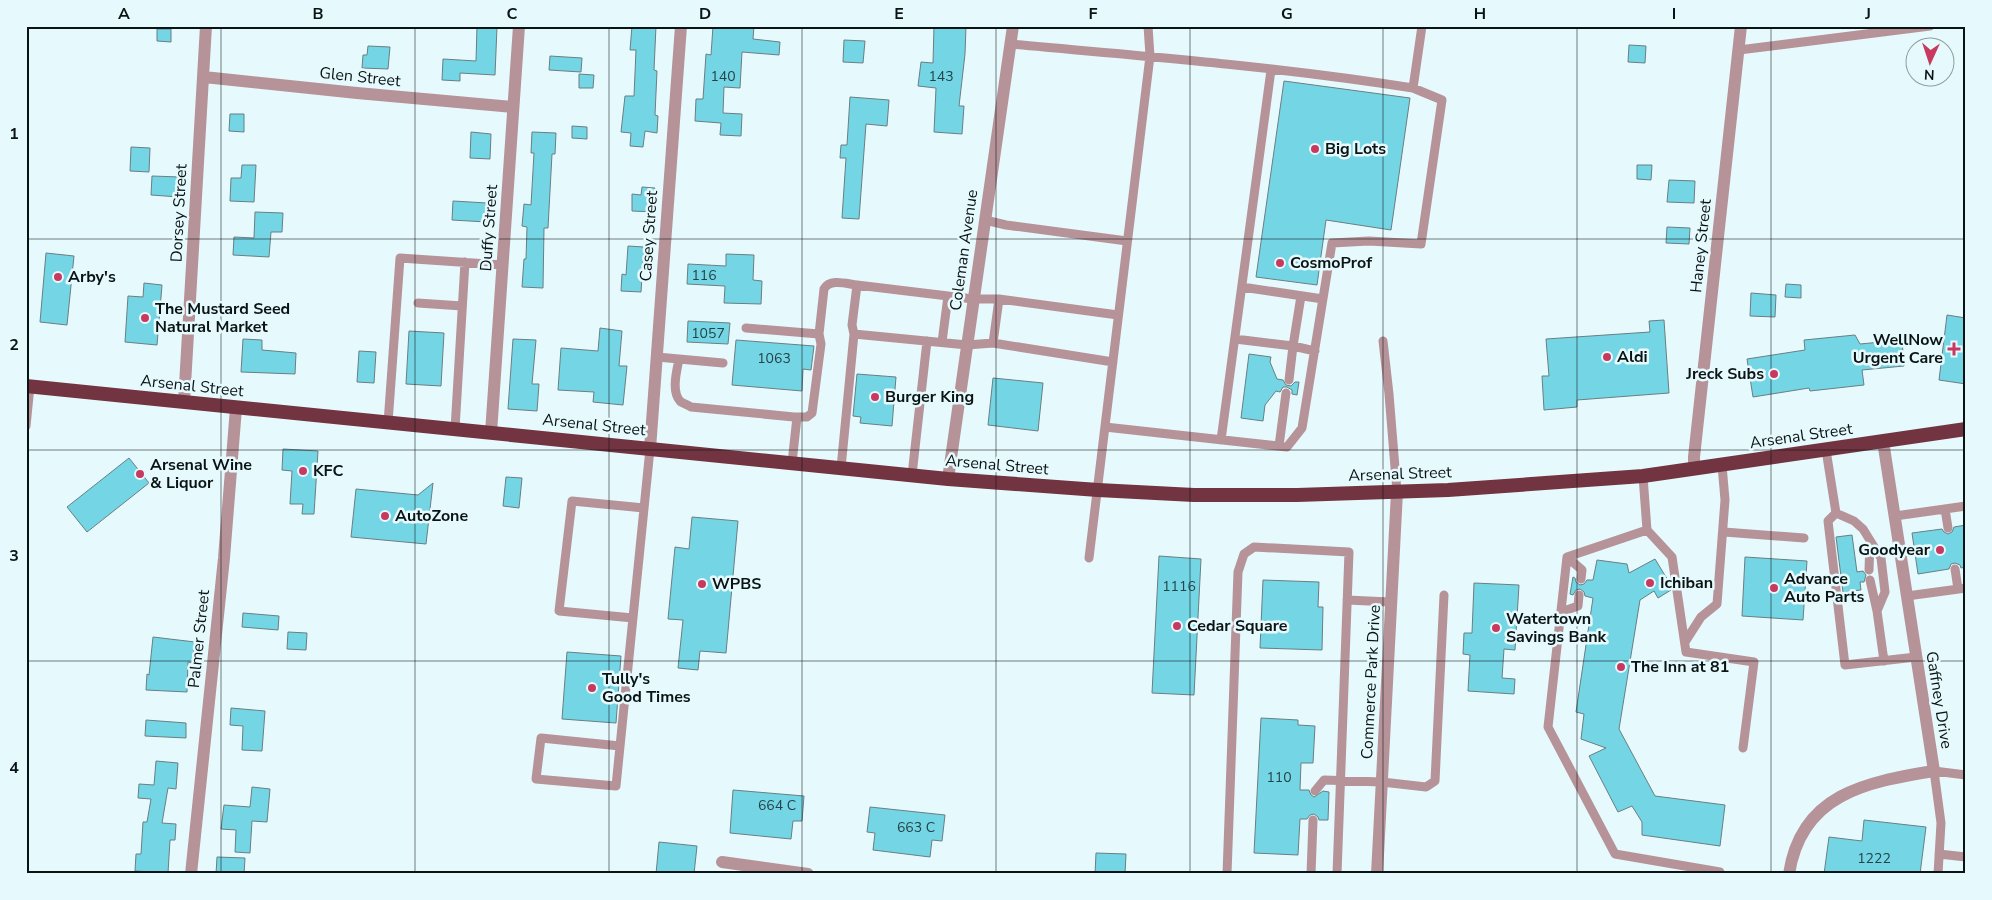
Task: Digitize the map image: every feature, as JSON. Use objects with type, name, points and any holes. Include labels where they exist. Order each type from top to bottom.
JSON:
[{"type":"highway","name":"Arsenal Street","points":[[28,386],[912,475],[1098,490],[1194,495],[1448,490],[1643,476],[1966,429]]},
{"type":"street","name":"Dorsey Street","points":[[184,402],[206,26]]},
{"type":"street","name":"Duffy Street","points":[[491,433],[519,26]]},
{"type":"street","name":"Casey Street","points":[[650,449],[681,26]]},
{"type":"street","name":"Coleman Avenue","points":[[948,478],[1013,26]]},
{"type":"street","name":"Haney Street","points":[[1694,469],[1741,26]]},
{"type":"street","name":"Glen Street","points":[[204,77],[513,107]]},
{"type":"street","name":"Palmer Street","points":[[191,874],[224,558],[236,408]]},
{"type":"street","name":"Gaffney Drive","points":[[1790,874],[1797,842],[1811,818],[1826,804],[1861,787],[1934,771],[1883,441]]},
{"type":"street","name":"Commerce Park Drive","points":[[1378,874],[1390,602],[1397,492]]},
{"type":"street","points":[[722,862],[808,874]]},
{"type":"lane","points":[[1090,558],[1150,56],[1148,26]]},
{"type":"lane","points":[[1413,88],[1422,26]]},
{"type":"lane","points":[[1739,50],[1930,26]]},
{"type":"lane","points":[[1010,44],[1150,56],[1366,80],[1413,88],[1442,100],[1421,244],[1369,241],[1332,243],[1302,428],[1283,447]]},
{"type":"lane","points":[[1221,440],[1271,70]]},
{"type":"lane","points":[[985,220],[1006,225],[1127,241]]},
{"type":"lane","points":[[388,423],[400,258],[503,264]]},
{"type":"lane","points":[[455,429],[465,262]]},
{"type":"lane","points":[[679,359],[676,385],[677,395],[680,401],[691,407],[807,417],[812,413],[821,344],[819,334],[824,289],[826,285],[832,283],[974,299],[999,300],[1118,315]]},
{"type":"lane","points":[[841,468],[854,334],[852,325],[856,285]]},
{"type":"lane","points":[[1242,287],[1323,299]]},
{"type":"lane","points":[[942,342],[948,296]]},
{"type":"lane","points":[[1289,380],[1301,296]]},
{"type":"lane","points":[[993,343],[999,300]]},
{"type":"lane","points":[[418,302],[462,306]]},
{"type":"lane","points":[[746,328],[819,334]]},
{"type":"lane","points":[[854,334],[967,344],[993,343],[1113,362]]},
{"type":"lane","points":[[1235,339],[1293,346],[1315,351]]},
{"type":"lane","points":[[912,475],[927,341]]},
{"type":"lane","points":[[1383,341],[1397,492]]},
{"type":"lane","points":[[657,357],[724,362]]},
{"type":"lane","points":[[26,426],[28,386]]},
{"type":"lane","points":[[1283,447],[1286,393]]},
{"type":"lane","points":[[792,463],[797,417]]},
{"type":"lane","points":[[1105,427],[1283,447]]},
{"type":"lane","points":[[620,746],[541,738],[536,779],[616,786],[650,449]]},
{"type":"lane","points":[[1826,450],[1836,513]]},
{"type":"lane","points":[[1685,642],[1701,617],[1717,604],[1724,532],[1725,500],[1722,465]]},
{"type":"lane","points":[[1643,476],[1647,530],[1672,557],[1686,652],[1754,662],[1743,748]]},
{"type":"lane","points":[[633,618],[559,611],[572,501],[644,508]]},
{"type":"lane","points":[[1895,516],[1966,506]]},
{"type":"lane","points":[[1945,509],[1948,528]]},
{"type":"lane","points":[[1836,513],[1854,521],[1863,528],[1880,558],[1885,592],[1877,611]]},
{"type":"lane","points":[[1836,513],[1828,521],[1845,665],[1916,657]]},
{"type":"lane","points":[[1568,557],[1647,530]]},
{"type":"lane","points":[[1724,532],[1804,538]]},
{"type":"lane","points":[[1869,570],[1870,541]]},
{"type":"lane","points":[[1227,874],[1238,572],[1244,554],[1254,547],[1349,552],[1337,874]]},
{"type":"lane","points":[[1568,557],[1582,570],[1581,578]]},
{"type":"lane","points":[[1568,557],[1548,726],[1615,854],[1720,872]]},
{"type":"lane","points":[[1907,596],[1962,589],[1955,569]]},
{"type":"lane","points":[[1870,580],[1877,611],[1884,661]]},
{"type":"lane","points":[[1315,791],[1324,780],[1382,782],[1426,788],[1435,781],[1444,595]]},
{"type":"lane","points":[[1561,612],[1578,606],[1579,596]]},
{"type":"lane","points":[[1347,600],[1390,602]]},
{"type":"lane","points":[[1938,874],[1941,823],[1934,771],[1966,775]]},
{"type":"lane","points":[[1311,874],[1312,820]]},
{"type":"lane","points":[[1939,854],[1966,857]]},
{"type":"building","points":[[477,26],[497,27],[495,75],[460,73],[460,81],[442,80],[443,59],[476,61]]},
{"type":"building","points":[[632,26],[656,26],[654,70],[657,71],[655,115],[658,116],[657,133],[645,131],[643,147],[630,146],[631,133],[621,132],[625,96],[634,96],[636,50],[630,50]]},
{"type":"building","points":[[713,26],[754,26],[753,39],[780,42],[779,55],[742,52],[740,88],[724,87],[723,113],[742,114],[741,136],[720,135],[721,123],[695,121],[696,99],[703,99],[706,54],[711,55]]},
{"type":"building","points":[[934,26],[966,26],[959,106],[964,106],[962,134],[934,132],[936,88],[918,86],[921,62],[933,63]]},
{"type":"building","points":[[157,29],[171,29],[171,42],[157,41]]},
{"type":"building","points":[[844,40],[865,41],[863,63],[843,62]]},
{"type":"building","points":[[1629,45],[1646,46],[1645,63],[1628,62]]},
{"type":"building","points":[[368,46],[390,47],[388,69],[362,68],[363,55],[367,55]]},
{"type":"building","points":[[550,56],[582,58],[581,72],[549,70]]},
{"type":"building","points":[[579,74],[594,75],[593,88],[579,88]]},
{"type":"building","points":[[1284,81],[1410,98],[1391,230],[1326,220],[1317,285],[1256,277]]},
{"type":"building","points":[[850,97],[889,100],[887,126],[866,124],[859,219],[842,218],[846,158],[840,158],[841,145],[847,145]]},
{"type":"building","points":[[230,114],[244,114],[244,132],[229,131]]},
{"type":"building","points":[[572,126],[587,127],[587,139],[572,138]]},
{"type":"building","points":[[471,132],[491,134],[490,159],[470,158]]},
{"type":"building","points":[[532,132],[556,133],[555,154],[552,154],[548,228],[544,228],[543,288],[522,287],[524,259],[526,259],[527,227],[522,226],[524,204],[531,205],[534,153],[531,153]]},
{"type":"building","points":[[131,147],[150,148],[149,172],[130,171]]},
{"type":"building","points":[[242,165],[256,165],[254,202],[230,201],[231,178],[241,178]]},
{"type":"building","points":[[1637,165],[1652,165],[1651,180],[1637,179]]},
{"type":"building","points":[[152,176],[180,177],[179,197],[151,195]]},
{"type":"building","points":[[1669,180],[1695,181],[1694,203],[1667,202]]},
{"type":"building","points":[[642,187],[655,188],[654,212],[632,211],[632,194],[641,195]]},
{"type":"building","points":[[453,201],[487,203],[486,222],[452,220]]},
{"type":"building","points":[[255,212],[283,213],[282,232],[271,232],[269,257],[233,255],[234,237],[254,238]]},
{"type":"building","points":[[1667,227],[1690,228],[1689,244],[1666,243]]},
{"type":"building","points":[[628,246],[644,247],[641,292],[621,291],[622,274],[626,275]]},
{"type":"building","name":"Arby's","points":[[46,253],[74,256],[67,325],[40,322]]},
{"type":"building","points":[[726,254],[754,255],[753,280],[762,281],[761,304],[724,303],[725,286],[687,284],[688,264],[726,266]]},
{"type":"building","points":[[144,283],[162,285],[157,345],[125,342],[128,296],[143,297]]},
{"type":"building","points":[[1786,284],[1801,285],[1801,298],[1785,297]]},
{"type":"building","points":[[1751,293],[1776,295],[1775,317],[1750,316]]},
{"type":"building","name":"WellNow Urgent Care","points":[[1947,315],[1966,318],[1966,384],[1939,380]]},
{"type":"building","name":"Aldi","points":[[1664,320],[1669,393],[1577,400],[1577,407],[1544,410],[1542,376],[1549,376],[1546,339],[1650,332],[1649,321]]},
{"type":"building","points":[[688,321],[730,323],[728,344],[687,342]]},
{"type":"building","points":[[600,328],[622,331],[619,366],[627,366],[623,405],[593,402],[594,392],[558,390],[561,348],[598,351]]},
{"type":"building","points":[[409,331],[444,333],[441,386],[406,384]]},
{"type":"building","points":[[1855,335],[1860,344],[1902,340],[1904,366],[1862,370],[1864,385],[1810,391],[1809,388],[1753,397],[1747,359],[1805,350],[1804,340]]},
{"type":"building","points":[[243,339],[262,340],[262,350],[296,353],[295,374],[241,372]]},
{"type":"building","points":[[513,339],[536,340],[532,384],[539,384],[537,411],[508,409]]},
{"type":"building","points":[[736,340],[814,346],[811,370],[803,369],[802,391],[732,385]]},
{"type":"building","points":[[359,351],[376,352],[374,383],[357,382]]},
{"type":"building","points":[[1249,354],[1271,357],[1270,362],[1277,379],[1283,380],[1286,385],[1291,386],[1295,382],[1299,382],[1297,395],[1292,394],[1292,390],[1287,387],[1283,387],[1280,392],[1276,391],[1265,405],[1263,421],[1241,418]]},
{"type":"building","name":"Burger King","points":[[857,374],[896,377],[892,426],[860,423],[861,417],[853,416]]},
{"type":"building","points":[[993,378],[1043,383],[1038,431],[988,425]]},
{"type":"building","points":[[283,449],[318,451],[314,514],[302,514],[303,504],[290,504],[292,471],[282,470]]},
{"type":"building","points":[[129,458],[149,483],[87,532],[67,507]]},
{"type":"building","points":[[506,477],[522,478],[519,508],[503,506]]},
{"type":"building","points":[[433,483],[426,544],[351,537],[356,489],[418,495]]},
{"type":"building","name":"WPBS","points":[[692,517],[738,521],[726,653],[700,651],[698,670],[678,668],[683,620],[668,619],[675,547],[689,549]]},
{"type":"building","name":"Goodyear","points":[[1966,525],[1966,567],[1961,568],[1960,565],[1955,563],[1951,564],[1949,569],[1918,574],[1912,533],[1942,529],[1948,534],[1952,532],[1954,527]]},
{"type":"building","points":[[1852,535],[1857,572],[1863,571],[1866,575],[1864,582],[1860,582],[1861,590],[1843,592],[1836,537]]},
{"type":"building","name":"Cedar Square","points":[[1159,556],[1201,559],[1194,695],[1152,693]]},
{"type":"building","name":"Advance Auto Parts","points":[[1745,557],[1807,561],[1803,620],[1742,616]]},
{"type":"building","points":[[1655,559],[1669,582],[1671,590],[1658,598],[1654,591],[1640,600],[1619,729],[1655,796],[1725,805],[1720,846],[1642,835],[1642,822],[1632,806],[1618,812],[1589,756],[1606,748],[1581,739],[1584,714],[1576,712],[1593,598],[1585,596],[1584,592],[1580,589],[1576,590],[1573,595],[1570,594],[1573,577],[1580,585],[1584,584],[1587,580],[1593,580],[1597,560],[1627,564],[1629,573]]},
{"type":"building","points":[[1263,580],[1319,582],[1318,607],[1323,607],[1322,650],[1260,648]]},
{"type":"building","points":[[1474,583],[1519,585],[1515,650],[1504,649],[1502,678],[1515,679],[1514,694],[1468,691],[1470,655],[1463,654],[1464,633],[1472,633]]},
{"type":"building","points":[[243,613],[279,616],[278,630],[242,627]]},
{"type":"building","points":[[288,632],[307,633],[306,650],[287,649]]},
{"type":"building","points":[[153,637],[195,642],[192,663],[188,662],[187,692],[146,690]]},
{"type":"building","name":"Tully's Good Times","points":[[567,652],[621,656],[616,723],[562,719]]},
{"type":"building","points":[[231,708],[265,711],[262,751],[242,750],[243,726],[230,725]]},
{"type":"building","points":[[1261,718],[1298,720],[1298,725],[1315,726],[1313,763],[1301,763],[1300,790],[1309,790],[1314,797],[1323,791],[1329,792],[1328,820],[1319,820],[1314,814],[1310,815],[1307,819],[1300,819],[1298,855],[1254,853]]},
{"type":"building","points":[[146,720],[186,723],[186,738],[145,736]]},
{"type":"building","points":[[156,761],[178,763],[176,789],[168,788],[162,823],[176,824],[175,840],[170,840],[168,873],[135,871],[136,854],[141,854],[143,822],[147,822],[151,799],[138,798],[139,784],[154,785]]},
{"type":"building","points":[[252,787],[270,789],[267,822],[252,821],[250,853],[235,852],[236,830],[221,829],[224,805],[250,807]]},
{"type":"building","points":[[733,790],[804,796],[802,821],[793,821],[791,839],[730,833]]},
{"type":"building","points":[[870,807],[945,815],[942,841],[932,840],[930,857],[873,850],[875,833],[867,832]]},
{"type":"building","points":[[1864,820],[1926,827],[1920,874],[1824,874],[1829,837],[1862,841]]},
{"type":"building","points":[[659,842],[697,846],[694,874],[656,874]]},
{"type":"building","points":[[1096,853],[1126,854],[1125,874],[1095,874]]},
{"type":"building","points":[[217,857],[245,858],[244,874],[216,874]]},
{"type":"place","name":"Big Lots","points":[[1315,149]]},
{"type":"place","name":"CosmoProf","points":[[1280,263]]},
{"type":"place","name":"Arby's","points":[[58,277]]},
{"type":"place","name":"The Mustard Seed Natural Market","points":[[145,318]]},
{"type":"place","name":"WellNow Urgent Care","points":[[1954,349]]},
{"type":"place","name":"Aldi","points":[[1607,357]]},
{"type":"place","name":"Jreck Subs","points":[[1774,374]]},
{"type":"place","name":"Burger King","points":[[875,397]]},
{"type":"place","name":"KFC","points":[[303,471]]},
{"type":"place","name":"Arsenal Wine & Liquor","points":[[140,474]]},
{"type":"place","name":"AutoZone","points":[[385,516]]},
{"type":"place","name":"Goodyear","points":[[1940,550]]},
{"type":"place","name":"Ichiban","points":[[1650,583]]},
{"type":"place","name":"WPBS","points":[[702,584]]},
{"type":"place","name":"Advance Auto Parts","points":[[1774,588]]},
{"type":"place","name":"Cedar Square","points":[[1177,626]]},
{"type":"place","name":"Watertown Savings Bank","points":[[1496,628]]},
{"type":"place","name":"The Inn at 81","points":[[1621,667]]},
{"type":"place","name":"Tully's Good Times","points":[[592,688]]}]
